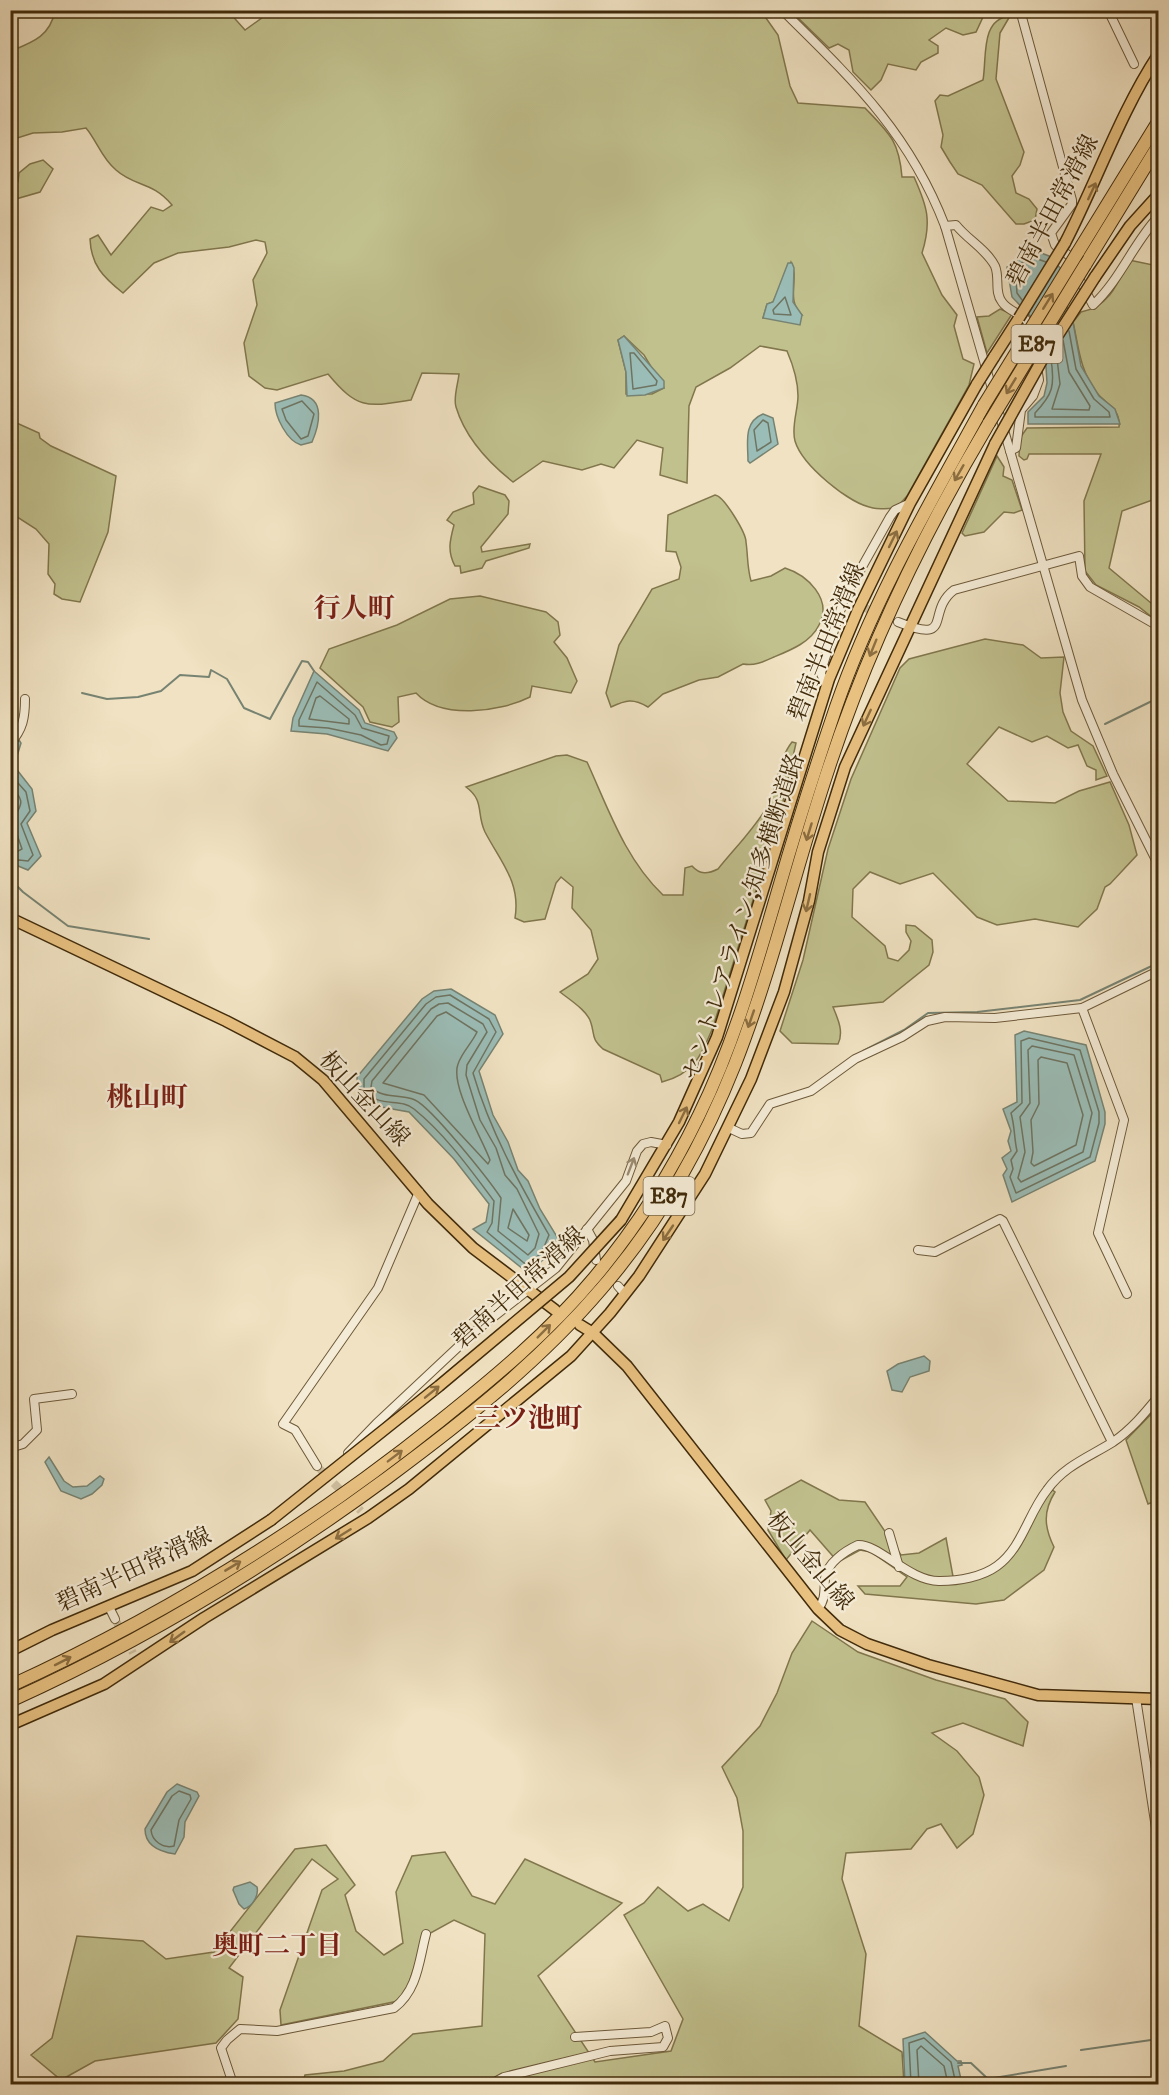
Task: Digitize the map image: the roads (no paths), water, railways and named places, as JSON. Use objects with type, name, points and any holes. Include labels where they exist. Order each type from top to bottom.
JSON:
[{"type":"highway","name":"セントレアライン;知多横断道路","points":[[10,1686],[95,1645],[200,1586],[267,1545],[369,1475],[453,1411],[530,1346],[571,1304],[616,1251],[669,1170],[712,1087],[763,942],[817,764],[856,655],[922,514],[984,405],[1158,122]]},
{"type":"highway","name":"セントレアライン;知多横断道路","points":[[10,1701],[133,1639],[215,1592],[361,1497],[433,1444],[510,1381],[568,1325],[624,1261],[680,1178],[723,1092],[759,997],[829,766],[854,695],[912,561],[989,423],[1158,146]]},
{"type":"main road","name":"碧南半田常滑線","points":[[10,1651],[52,1630],[192,1571],[250,1536],[439,1386],[569,1277],[621,1220],[668,1145],[701,1077],[729,1003],[827,686],[858,610],[910,503],[977,384],[1065,243],[1146,75],[1158,55]]},
{"type":"main road","name":"碧南半田常滑線","points":[[1146,75],[1158,65]]},
{"type":"main road","points":[[10,1725],[78,1696],[138,1663],[204,1617],[364,1515],[547,1378],[593,1333],[685,1206],[729,1128],[751,1079],[784,992],[809,901],[831,805],[904,624],[995,444],[1042,360],[1095,276],[1130,226],[1158,195]]},
{"type":"main road","name":"板山金山線","points":[[10,918],[226,1021],[295,1057],[323,1080],[419,1192],[473,1248],[555,1310]]},
{"type":"main road","name":"板山金山線","points":[[580,1325],[593,1333],[627,1366],[818,1609],[840,1630],[867,1644],[928,1665],[1038,1695],[1086,1699],[1158,1699]]},
{"type":"street","points":[[782,10],[857,83],[889,121],[921,172],[945,226],[1082,700],[1094,731],[1158,864]]},
{"type":"street","points":[[1020,10],[1072,200],[1072,204],[1051,232],[1052,238],[1055,245],[1072,258],[1076,273],[1093,305],[1115,280],[1138,241],[1158,217]]},
{"type":"street","points":[[1108,10],[1134,64]]},
{"type":"street","points":[[945,226],[956,225],[986,253],[996,269],[998,296],[1003,304],[1030,324],[1039,380],[1033,396],[1021,410],[1016,448],[1010,451]]},
{"type":"street","points":[[827,686],[821,674],[844,599],[890,517],[895,510],[910,503]]},
{"type":"street","points":[[904,624],[923,631],[934,627],[945,598],[954,590],[1079,556],[1082,576],[1090,586],[1158,626]]},
{"type":"street","points":[[844,599],[853,603]]},
{"type":"street","points":[[10,744],[20,733],[25,721],[25,699]]},
{"type":"street","points":[[729,1128],[742,1134],[751,1133],[770,1104],[811,1091],[855,1059],[934,1018],[995,1018],[1082,1008],[1158,971]]},
{"type":"street","points":[[1082,1008],[1124,1120],[1098,1233],[1126,1294]]},
{"type":"street","points":[[334,1469],[392,1409],[473,1333],[526,1289],[556,1268],[626,1181],[637,1151],[643,1144],[651,1142],[668,1145]]},
{"type":"street","points":[[317,1466],[295,1430],[283,1424],[378,1288],[419,1192]]},
{"type":"street","points":[[918,1250],[935,1252],[1000,1219],[1003,1221],[1112,1442]]},
{"type":"street","points":[[588,1229],[593,1240],[596,1260]]},
{"type":"street","points":[[10,1448],[23,1444],[37,1430],[34,1399],[72,1394]]},
{"type":"street","points":[[818,1609],[823,1603],[825,1575],[829,1568],[840,1556],[858,1545],[870,1547],[899,1567],[938,1581],[959,1580],[988,1571],[1012,1552],[1041,1498],[1054,1481],[1071,1465],[1112,1442],[1131,1428],[1158,1397]]},
{"type":"street","points":[[889,1533],[899,1567]]},
{"type":"street","points":[[109,1607],[115,1619]]},
{"type":"street","points":[[133,1653],[138,1663]]},
{"type":"street","points":[[1136,1698],[1158,1841]]},
{"type":"street","points":[[233,2085],[221,2048],[236,2031],[243,2029],[277,2031],[394,2008],[406,1996],[417,1974],[426,1935]]},
{"type":"street","points":[[491,2085],[504,2077],[610,2051],[663,2047],[668,2038],[665,2026],[651,2032],[575,2037]]},
{"type":"water","points":[[1033,250],[1049,256],[1061,269],[1067,287],[1067,307],[1073,322],[1081,366],[1099,396],[1115,409],[1120,424],[1028,424],[1028,412],[1044,396],[1047,383],[1046,367],[1034,320],[1012,297],[1007,267]]},
{"type":"water","points":[[788,263],[792,263],[794,268],[793,302],[802,315],[800,325],[763,318],[767,304],[773,302]]},
{"type":"water","points":[[624,336],[664,381],[664,388],[645,395],[627,396],[626,372],[618,340]]},
{"type":"water","points":[[301,395],[314,401],[318,421],[312,442],[301,445],[291,439],[283,428],[275,403]]},
{"type":"water","points":[[763,414],[773,418],[778,444],[750,463],[748,461],[749,428],[752,422]]},
{"type":"water","points":[[314,671],[359,710],[365,723],[394,732],[397,738],[388,751],[327,734],[291,731],[293,718]]},
{"type":"water","points":[[19,740],[21,743],[14,766],[32,789],[36,811],[27,823],[41,856],[28,870],[18,866],[13,871],[12,884],[11,752]]},
{"type":"water","points":[[451,989],[495,1015],[503,1034],[479,1071],[493,1115],[508,1142],[518,1170],[528,1181],[540,1209],[559,1240],[551,1243],[547,1256],[533,1269],[523,1269],[473,1229],[486,1222],[489,1204],[454,1159],[409,1112],[370,1105],[358,1093],[357,1077],[422,999],[434,991]]},
{"type":"water","points":[[1024,1031],[1086,1045],[1105,1112],[1105,1124],[1095,1161],[1012,1202],[1003,1175],[1007,1169],[1002,1158],[1011,1151],[1008,1141],[1011,1131],[1003,1109],[1017,1102],[1015,1035]]},
{"type":"water","points":[[924,1356],[930,1361],[929,1371],[910,1377],[902,1392],[892,1390],[887,1371],[898,1364]]},
{"type":"water","points":[[49,1457],[64,1481],[73,1487],[87,1486],[100,1476],[104,1479],[102,1485],[92,1494],[81,1499],[61,1491],[45,1462]]},
{"type":"water","points":[[177,1784],[197,1792],[199,1796],[185,1822],[184,1837],[175,1854],[159,1850],[151,1844],[145,1829],[167,1792]]},
{"type":"water","points":[[250,1882],[257,1887],[257,1893],[253,1903],[244,1909],[239,1904],[233,1890],[234,1887]]},
{"type":"water","points":[[925,2032],[957,2061],[961,2061],[962,2065],[958,2066],[962,2084],[905,2084],[903,2039]]},
{"type":"waterway","points":[[82,693],[107,699],[138,697],[161,691],[180,675],[209,677],[211,670],[227,679],[244,708],[270,719],[302,661],[308,662],[314,671]]},
{"type":"waterway","points":[[1105,724],[1158,698]]},
{"type":"waterway","points":[[10,879],[23,892],[68,926],[149,939]]},
{"type":"waterway","points":[[863,1051],[904,1030],[928,1013],[977,1012],[1080,1000],[1158,963]]},
{"type":"waterway","points":[[1081,2050],[1158,2039]]},
{"type":"waterway","points":[[958,2063],[971,2063],[988,2079],[1066,2066]]},
{"type":"tunnel","points":[[853,603],[898,622]]},
{"type":"tunnel","points":[[317,1466],[361,1511]]},
{"type":"tunnel","points":[[115,1619],[133,1653]]},
{"type":"district","name":"行人町","points":[[354,609]]},
{"type":"district","name":"桃山町","points":[[147,1098]]},
{"type":"district","name":"三ツ池町","points":[[528,1419]]},
{"type":"district","name":"奥町二丁目","points":[[277,1946]]}]
